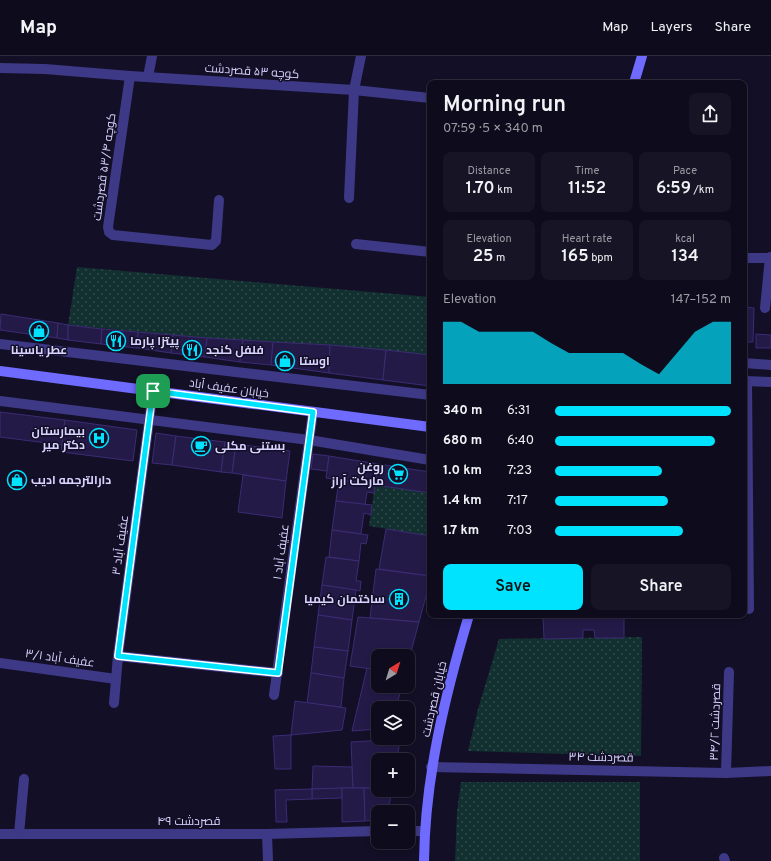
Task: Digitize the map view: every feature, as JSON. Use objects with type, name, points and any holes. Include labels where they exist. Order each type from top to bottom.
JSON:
[{"type":"main road","points":[[635,80],[642,56]]},
{"type":"main road","name":"خیابان عفیف آباد","points":[[0,371],[427,426]]},
{"type":"main road","name":"خیابان قصردشت","points":[[424,861],[424,832],[431,767],[455,663],[468,618]]},
{"type":"street","points":[[148,77],[152,56]]},
{"type":"street","points":[[349,198],[354,90],[361,56]]},
{"type":"street","name":"کوچه ۵۳ قصردشت","points":[[0,68],[45,69],[130,76],[354,90],[427,98]]},
{"type":"street","name":"کوچه ۵۳/۴ قصردشت","points":[[130,76],[108,227],[110,232],[113,235],[212,245],[216,241],[219,200]]},
{"type":"street","points":[[356,244],[427,252]]},
{"type":"street","points":[[747,258],[770,258],[765,308]]},
{"type":"street","points":[[0,344],[427,395]]},
{"type":"street","points":[[747,363],[771,365]]},
{"type":"street","points":[[747,381],[771,382]]},
{"type":"street","name":"عفیف آباد ۳","points":[[114,703],[118,656],[153,391]]},
{"type":"street","points":[[0,401],[310,440],[427,460]]},
{"type":"street","name":"عفیف آباد ۱","points":[[274,694],[313,412]]},
{"type":"street","points":[[747,457],[749,609]]},
{"type":"street","points":[[118,656],[278,673]]},
{"type":"street","name":"عفیف آباد ۳/۱","points":[[0,663],[116,679]]},
{"type":"street","name":"قصردشت ۳۴/۲","points":[[726,773],[729,672]]},
{"type":"street","name":"قصردشت ۳۴","points":[[431,767],[726,773],[771,771]]},
{"type":"street","points":[[19,834],[24,779]]},
{"type":"street","name":"قصردشت ۴۹","points":[[0,834],[266,834],[371,831]]},
{"type":"street","points":[[415,831],[424,832]]},
{"type":"street","points":[[266,834],[268,861]]},
{"type":"green space","points":[[77,267],[427,297],[427,355],[330,345],[207,338],[68,325]]},
{"type":"green space","points":[[375,485],[427,493],[427,536],[369,526]]},
{"type":"green space","points":[[642,637],[641,756],[468,751],[478,709],[499,639]]},
{"type":"green space","points":[[461,782],[640,782],[640,861],[455,861],[457,812]]},
{"type":"building","points":[[747,307],[754,308],[753,342],[747,342]]},
{"type":"building","points":[[1,314],[58,323],[57,338],[0,330]]},
{"type":"building","points":[[58,323],[68,325],[68,340],[57,338]]},
{"type":"building","points":[[68,325],[102,329],[101,344],[68,340]]},
{"type":"building","points":[[102,329],[138,332],[137,348],[101,344]]},
{"type":"building","points":[[138,332],[173,335],[171,353],[137,348]]},
{"type":"building","points":[[756,334],[771,335],[771,348],[756,348]]},
{"type":"building","points":[[173,335],[207,338],[205,357],[171,353]]},
{"type":"building","points":[[207,338],[243,340],[240,362],[205,357]]},
{"type":"building","points":[[243,340],[273,342],[271,365],[240,362]]},
{"type":"building","points":[[273,342],[330,345],[329,373],[271,365]]},
{"type":"building","points":[[330,345],[386,350],[383,380],[329,373]]},
{"type":"building","points":[[386,350],[427,355],[427,386],[383,380]]},
{"type":"building","points":[[0,412],[65,420],[62,445],[0,437]]},
{"type":"building","name":"بیمارستان دکتر میر","points":[[65,420],[137,430],[133,461],[61,452]]},
{"type":"building","points":[[156,433],[176,436],[172,465],[152,463]]},
{"type":"building","points":[[176,436],[225,442],[221,472],[172,465]]},
{"type":"building","points":[[225,442],[236,444],[232,473],[221,472]]},
{"type":"building","points":[[236,444],[290,451],[286,481],[232,473]]},
{"type":"building","points":[[313,454],[329,456],[327,471],[311,469]]},
{"type":"building","points":[[329,456],[378,464],[375,485],[326,478]]},
{"type":"building","points":[[378,464],[427,472],[427,493],[375,485]]},
{"type":"building","points":[[243,475],[286,481],[282,518],[238,512]]},
{"type":"building","points":[[339,480],[375,485],[374,493],[367,492],[365,505],[336,501]]},
{"type":"building","points":[[336,501],[372,505],[371,515],[364,513],[361,534],[332,530]]},
{"type":"building","points":[[386,529],[427,536],[427,576],[379,569]]},
{"type":"building","points":[[332,530],[368,535],[366,544],[361,543],[359,561],[329,557]]},
{"type":"building","points":[[326,557],[359,561],[356,581],[361,581],[360,591],[322,585]]},
{"type":"building","name":"ساختمان کیمیا","points":[[376,569],[427,576],[427,593],[419,622],[370,618]]},
{"type":"building","points":[[322,585],[356,590],[352,620],[318,615]]},
{"type":"building","points":[[318,615],[352,620],[348,651],[314,647]]},
{"type":"building","points":[[358,617],[419,622],[412,649],[371,649],[371,669],[350,666]]},
{"type":"building","points":[[543,618],[624,618],[624,638],[595,638],[594,630],[583,630],[583,638],[544,639]]},
{"type":"building","points":[[314,647],[348,651],[344,678],[311,673]]},
{"type":"building","points":[[367,668],[371,669],[371,693],[400,693],[398,701],[371,701],[371,730],[352,731]]},
{"type":"building","points":[[311,673],[344,678],[341,707],[307,703]]},
{"type":"building","points":[[295,701],[346,708],[342,730],[291,735]]},
{"type":"building","points":[[291,735],[291,769],[275,769],[273,736]]},
{"type":"building","points":[[371,741],[371,745],[399,745],[398,753],[371,753],[371,788],[353,788],[351,742]]},
{"type":"building","points":[[313,766],[352,767],[353,788],[312,789]]},
{"type":"building","points":[[342,788],[342,798],[312,799],[312,789]]},
{"type":"building","points":[[342,788],[364,788],[365,821],[342,822]]},
{"type":"building","points":[[364,788],[371,788],[371,797],[391,797],[389,805],[371,805],[371,821],[365,821]]},
{"type":"building","points":[[312,789],[312,799],[286,800],[287,822],[276,822],[275,790]]},
{"type":"place","name":"عطر یاسینا","points":[[39,331]]},
{"type":"place","name":"پیتزا پارما","points":[[116,341]]},
{"type":"place","name":"فلفل کنجد","points":[[192,350]]},
{"type":"place","name":"اوستا","points":[[285,361]]},
{"type":"place","name":"بیمارستان دکتر میر","points":[[99,438]]},
{"type":"place","name":"بستنی مکلی","points":[[201,446]]},
{"type":"place","name":"روغن مارکت آراز","points":[[398,474]]},
{"type":"place","name":"دارالترجمه ادیب","points":[[17,480]]},
{"type":"place","name":"ساختمان کیمیا","points":[[399,599]]},
{"type":"route","points":[[153,391],[313,412],[278,673],[118,656],[153,391]]}]
